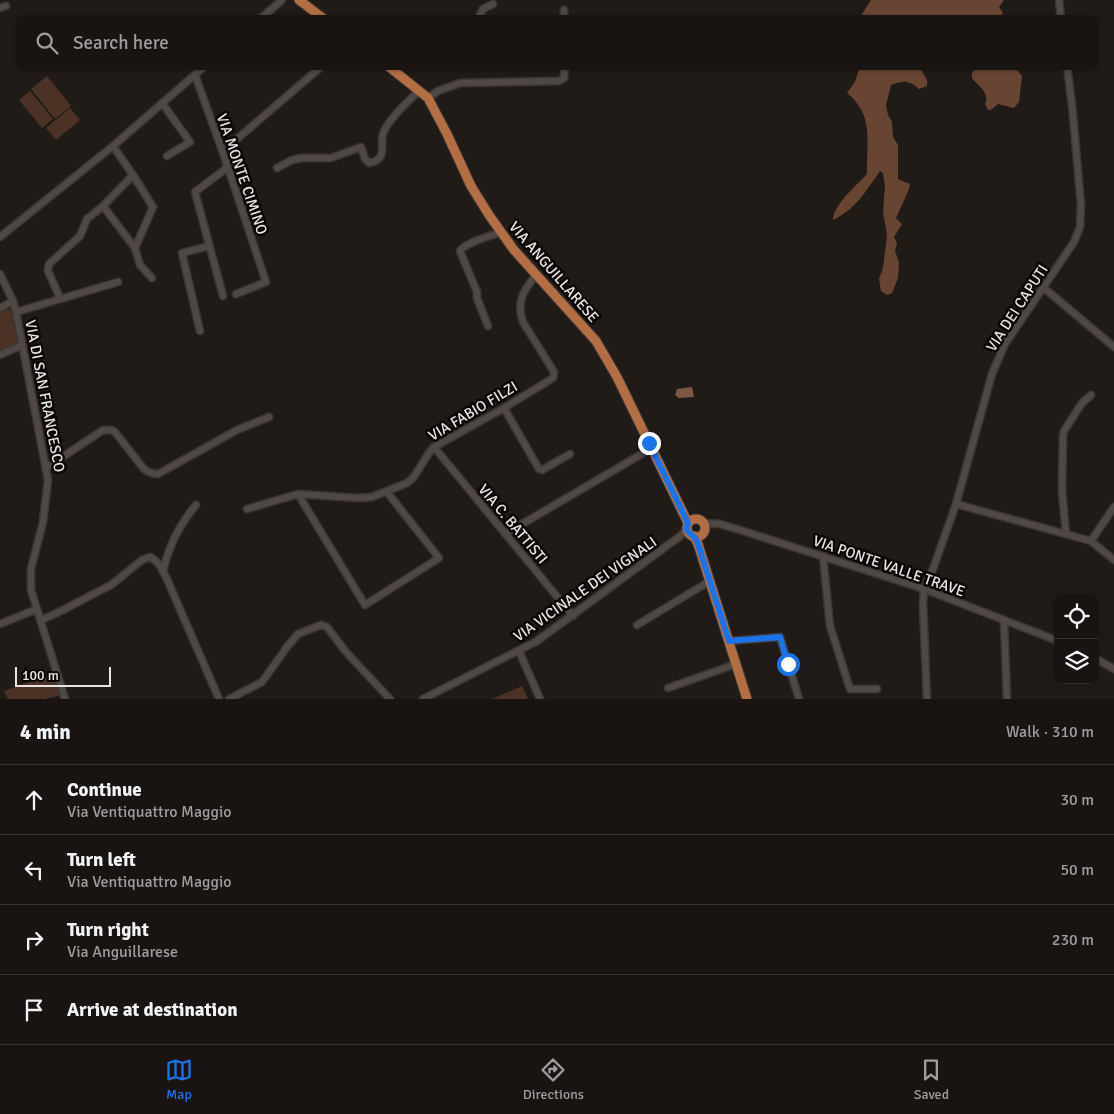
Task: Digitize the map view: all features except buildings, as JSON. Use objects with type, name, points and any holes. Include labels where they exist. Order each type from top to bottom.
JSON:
[{"type":"main road","points":[[299,0],[319,15]]},
{"type":"main road","name":"VIA ANGUILLARESE","points":[[393,70],[428,98],[448,134],[471,186],[489,216],[514,250],[596,341],[617,376],[681,509],[697,530],[710,581],[747,699]]},
{"type":"street","points":[[265,15],[282,0]]},
{"type":"street","points":[[1059,0],[1061,15]]},
{"type":"street","points":[[480,15],[484,9],[493,4]]},
{"type":"street","points":[[564,10],[564,15]]},
{"type":"street","points":[[0,237],[113,146],[201,70]]},
{"type":"street","points":[[230,145],[317,70]]},
{"type":"street","points":[[428,98],[438,91],[460,83],[559,81],[564,78],[565,70]]},
{"type":"street","name":"VIA DEI CAPUTI","points":[[924,588],[933,569],[956,504],[992,374],[1005,344],[1074,242],[1080,227],[1081,205],[1068,70]]},
{"type":"street","name":"VIA MONTE CIMINO","points":[[195,75],[266,282],[236,294]]},
{"type":"street","points":[[277,168],[292,160],[331,158],[361,147],[365,159],[372,163],[379,159],[383,151],[382,139],[384,131],[400,110],[419,91]]},
{"type":"street","points":[[162,103],[190,142],[168,156]]},
{"type":"street","points":[[113,146],[134,175],[153,207],[135,248]]},
{"type":"street","points":[[223,296],[195,192],[228,168]]},
{"type":"street","points":[[60,298],[48,271],[49,264],[80,236],[87,219],[134,175]]},
{"type":"street","points":[[103,206],[135,248],[140,265],[152,278]]},
{"type":"street","points":[[488,326],[476,298],[477,292],[460,251],[462,248],[501,232]]},
{"type":"street","points":[[200,331],[182,252],[209,246]]},
{"type":"street","name":"VIA DI SAN FRANCESCO","points":[[0,274],[13,301],[16,312],[48,480],[44,522],[32,569],[31,590],[66,699]]},
{"type":"street","name":"VIA FABIO FILZI","points":[[247,509],[298,494],[358,498],[372,497],[386,492],[407,483],[413,478],[434,447],[553,378],[554,372],[523,322],[520,313],[522,295],[526,286],[536,275]]},
{"type":"street","points":[[16,312],[118,282]]},
{"type":"street","points":[[1044,288],[1114,347]]},
{"type":"street","points":[[0,308],[13,301]]},
{"type":"street","points":[[0,355],[22,344]]},
{"type":"street","points":[[1066,534],[1062,491],[1063,436],[1064,431],[1082,403],[1091,395]]},
{"type":"street","points":[[504,408],[538,469],[542,470],[570,454]]},
{"type":"street","points":[[46,468],[103,430],[107,430],[115,432],[148,473],[158,474],[237,430],[269,417]]},
{"type":"street","name":"VIA C. BATTISTI","points":[[434,447],[573,616]]},
{"type":"street","points":[[504,534],[652,448]]},
{"type":"street","points":[[298,494],[365,605],[439,559],[386,492]]},
{"type":"street","points":[[956,504],[1091,541],[1114,560]]},
{"type":"street","points":[[163,572],[166,556],[180,527],[196,505]]},
{"type":"street","points":[[1091,541],[1114,506]]},
{"type":"street","name":"VIA PONTE VALLE TRAVE","points":[[697,530],[721,524],[924,588],[1054,639]]},
{"type":"street","name":"VIA VICINALE DEI VIGNALI","points":[[423,699],[537,641],[679,537],[697,530]]},
{"type":"street","points":[[822,556],[830,626],[850,689],[877,689]]},
{"type":"street","points":[[41,620],[111,585],[142,560],[153,558],[163,572],[219,699]]},
{"type":"street","points":[[637,625],[710,581]]},
{"type":"street","points":[[924,588],[927,699]]},
{"type":"street","points":[[0,624],[37,609]]},
{"type":"street","points":[[1004,620],[1007,699]]},
{"type":"street","points":[[229,699],[262,682],[298,634],[321,625],[327,627],[346,652],[390,699]]},
{"type":"street","points":[[729,641],[780,637],[799,699]]},
{"type":"street","points":[[519,651],[540,699]]},
{"type":"street","points":[[1099,660],[1114,669]]},
{"type":"street","points":[[668,688],[736,664]]},
{"type":"shaded area","points":[[871,0],[1004,0],[999,7],[1003,13],[1002,15],[862,15]]},
{"type":"shaded area","points":[[859,70],[921,70],[927,80],[927,86],[919,89],[906,82],[891,85],[886,105],[892,122],[893,137],[898,145],[898,179],[910,184],[896,218],[902,224],[894,237],[897,243],[895,251],[899,262],[898,278],[892,293],[887,295],[881,291],[879,279],[883,268],[887,235],[883,212],[885,186],[883,173],[880,171],[854,205],[833,220],[834,214],[841,202],[867,174],[868,140],[865,120],[856,102],[847,93],[855,82]]},
{"type":"shaded area","points":[[974,70],[1017,70],[1022,76],[1019,102],[1014,108],[998,104],[991,110],[988,110],[985,104],[985,93],[972,78]]},
{"type":"shaded area","points":[[47,76],[71,106],[55,119],[31,89]]},
{"type":"shaded area","points":[[30,91],[53,119],[42,128],[19,100]]},
{"type":"shaded area","points":[[70,108],[80,120],[56,140],[46,128]]},
{"type":"shaded area","points":[[11,309],[18,344],[0,353],[0,312]]},
{"type":"shaded area","points":[[692,387],[694,397],[678,398],[675,395],[677,389]]},
{"type":"shaded area","points":[[55,673],[61,695],[45,699],[8,699],[4,691]]},
{"type":"shaded area","points":[[522,686],[528,699],[492,699]]},
{"type":"route","points":[[649,443],[688,523],[688,532],[694,536],[698,544],[729,641],[780,637],[788,664]]}]
